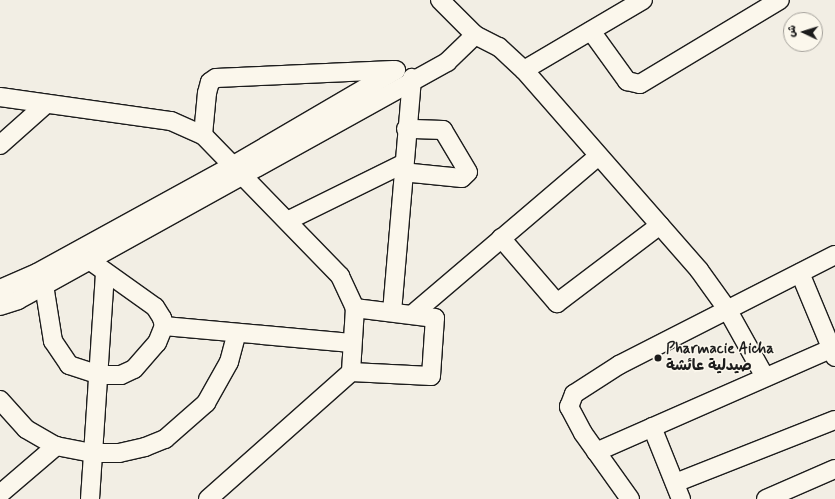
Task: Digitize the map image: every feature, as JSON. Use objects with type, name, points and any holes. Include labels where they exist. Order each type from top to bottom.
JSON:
[{"type":"street","points":[[440,0],[475,35],[499,46],[524,70],[597,157],[660,225],[728,309],[764,377]]},
{"type":"street","points":[[524,70],[644,0]]},
{"type":"street","points":[[590,31],[627,81],[640,84],[780,0]]},
{"type":"street","points":[[0,289],[37,273],[237,171],[412,78],[447,62],[475,35]]},
{"type":"street","points":[[203,135],[207,92],[210,82],[216,78],[396,70],[412,78]]},
{"type":"street","points":[[0,306],[44,286],[89,260],[237,171],[396,70]]},
{"type":"street","points":[[392,312],[406,129],[412,78]]},
{"type":"street","points":[[0,97],[44,106],[171,121],[203,135],[237,171],[289,220],[340,276],[355,308],[351,343],[351,372]]},
{"type":"street","points":[[0,145],[44,106]]},
{"type":"street","points":[[289,220],[403,168],[462,178],[468,172],[442,130],[406,129]]},
{"type":"street","points":[[414,313],[597,157]]},
{"type":"street","points":[[501,238],[557,303],[660,225]]},
{"type":"street","points":[[630,499],[596,452],[569,407],[574,394],[619,365],[835,255]]},
{"type":"street","points":[[44,286],[52,341],[59,354],[69,365],[100,375],[121,376],[134,369],[157,343],[164,326],[155,307],[105,273],[89,260]]},
{"type":"street","points":[[90,499],[100,375],[105,273]]},
{"type":"street","points":[[596,452],[764,377],[834,350],[800,273]]},
{"type":"street","points":[[208,499],[351,372],[431,376],[437,322],[429,315],[355,308]]},
{"type":"street","points":[[164,326],[351,343]]},
{"type":"street","points":[[0,400],[26,429],[56,446],[93,453],[119,453],[145,447],[165,439],[190,420],[206,403],[229,362],[237,333]]},
{"type":"street","points":[[652,427],[678,491],[835,420]]},
{"type":"street","points":[[0,494],[56,446]]},
{"type":"street","points":[[766,499],[835,469]]},
{"type":"place","name":"Pharmacie Aicha صيدلية عائشة","points":[[658,358]]}]
